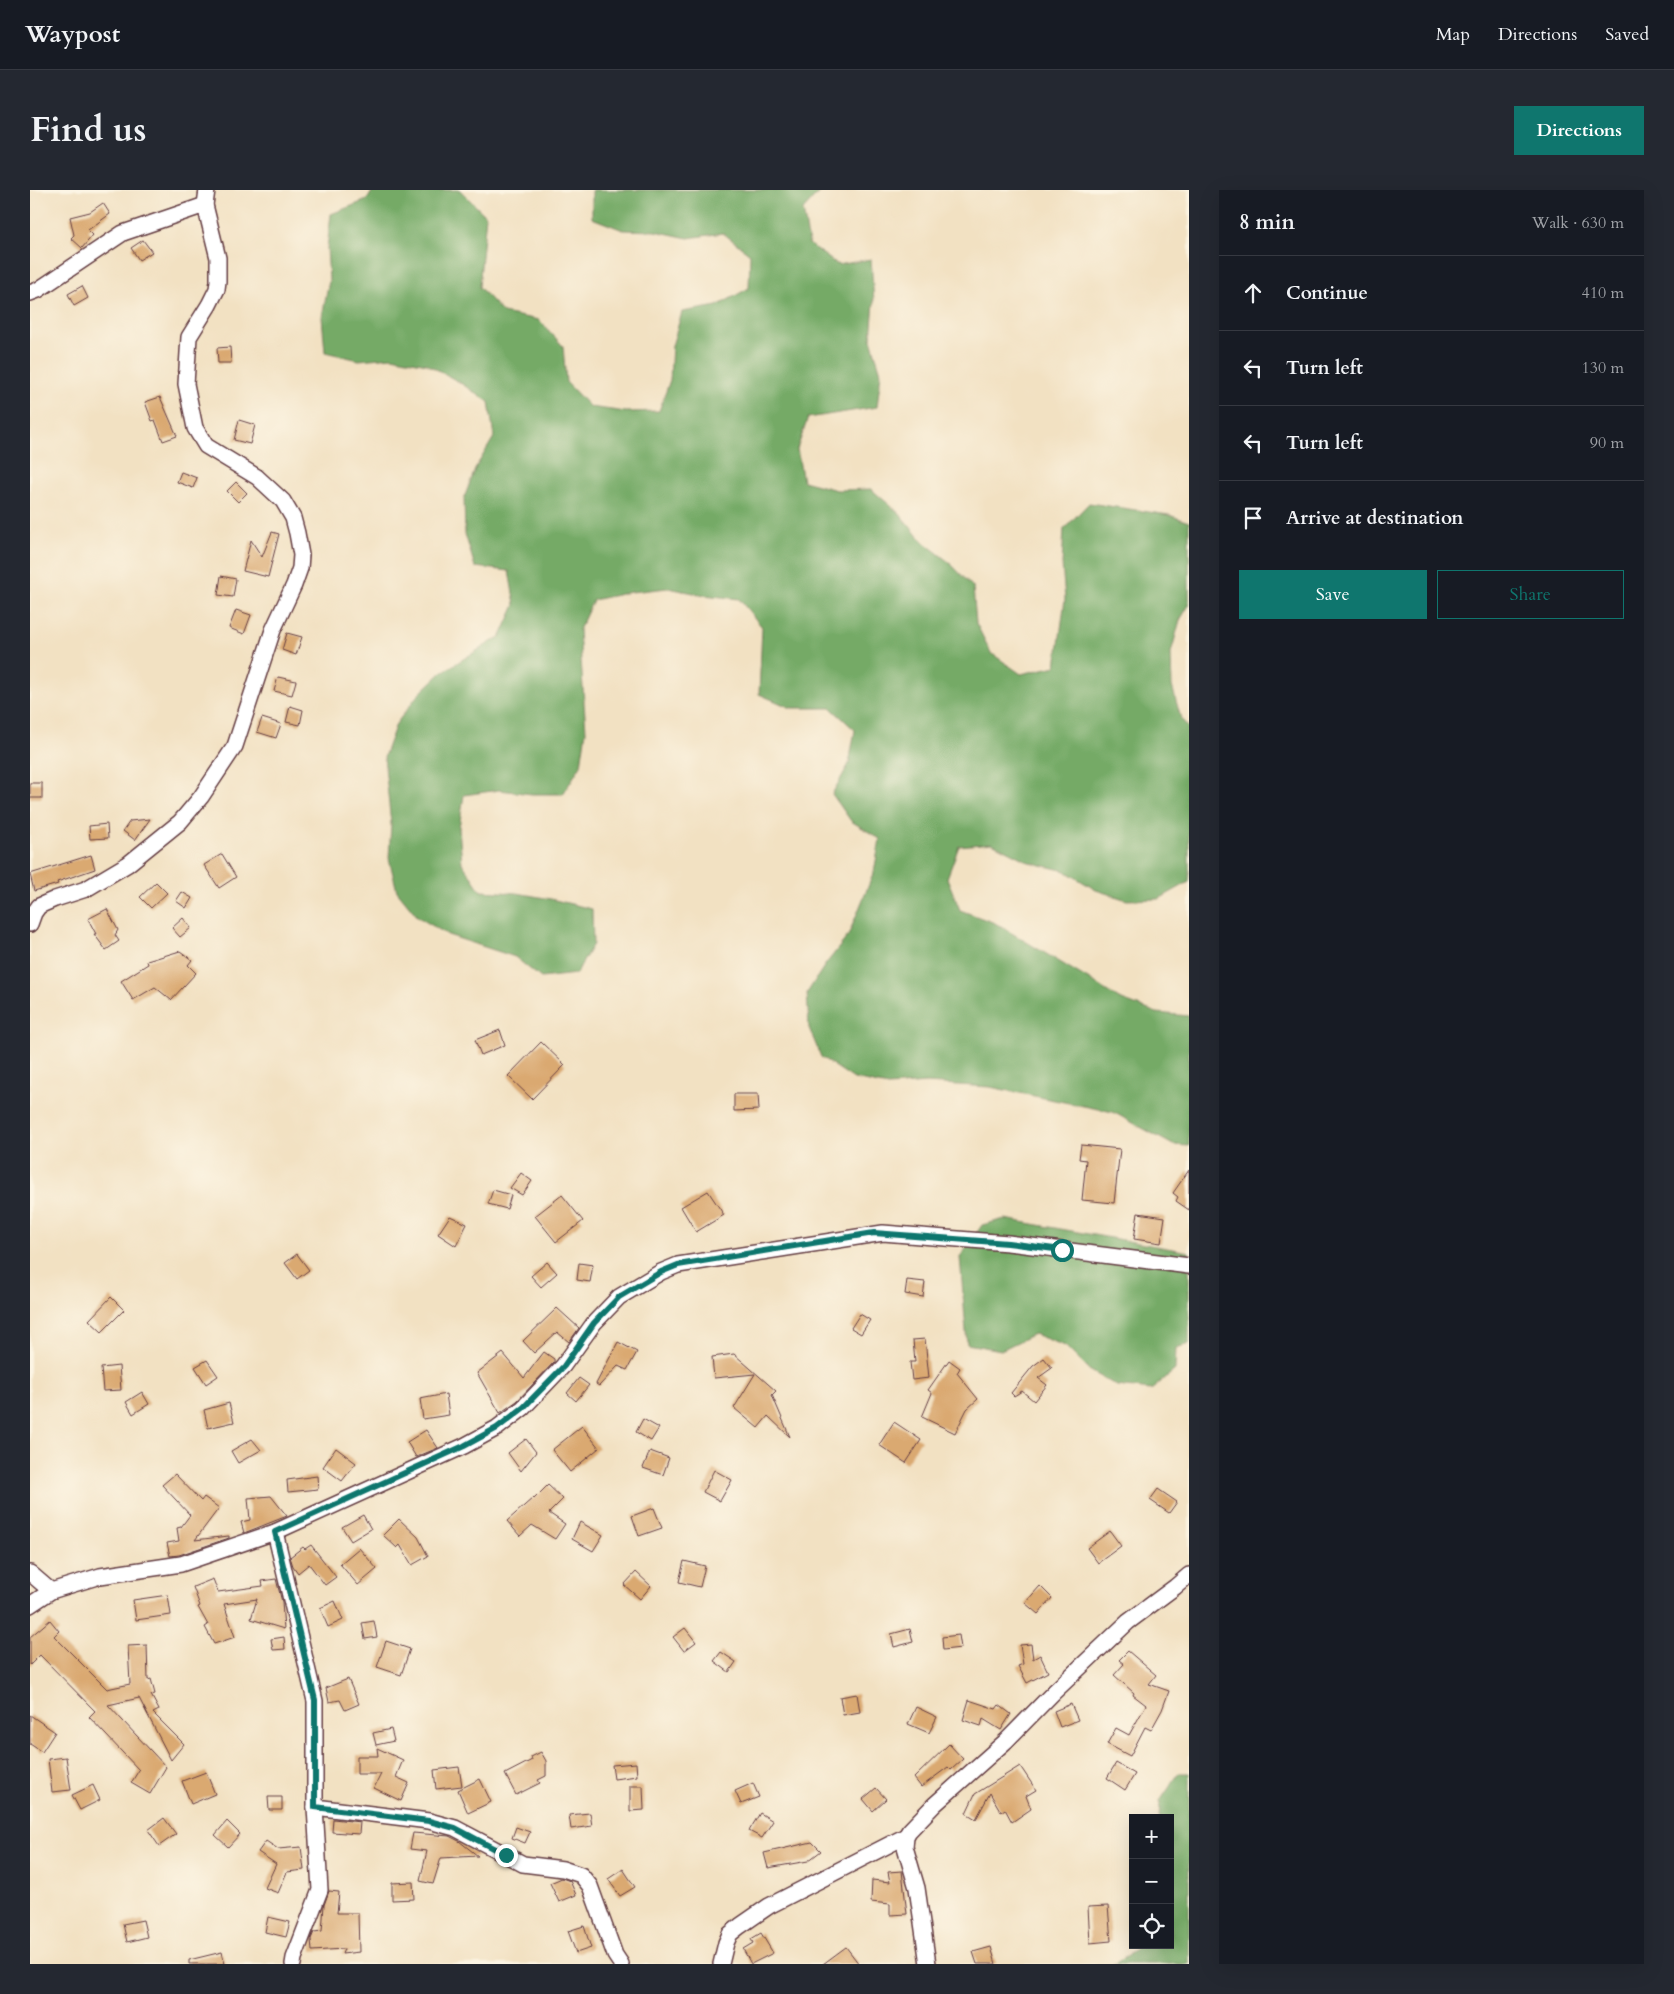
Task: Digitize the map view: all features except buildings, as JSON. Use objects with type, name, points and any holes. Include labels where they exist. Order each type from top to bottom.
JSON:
[{"type":"street","points":[[30,924],[39,906],[86,889],[128,864],[180,822],[201,797],[235,746],[273,630],[300,568],[301,555],[297,532],[293,518],[283,501],[257,478],[206,446],[195,428],[186,384],[189,336],[209,305],[217,289],[218,281],[218,258],[205,205],[207,190]]},
{"type":"street","points":[[30,293],[38,290],[123,233],[205,205]]},
{"type":"street","points":[[30,1605],[51,1591],[100,1576],[180,1564],[275,1532],[464,1446],[497,1428],[523,1408],[564,1366],[594,1323],[619,1297],[661,1272],[678,1265],[884,1233],[1008,1243],[1189,1266]]},
{"type":"street","points":[[275,1532],[315,1700],[315,1807],[320,1890],[293,1964]]},
{"type":"street","points":[[30,1573],[51,1591]]},
{"type":"street","points":[[721,1964],[730,1934],[740,1926],[769,1906],[906,1836],[934,1805],[1006,1741],[1054,1692],[1128,1622],[1189,1575]]},
{"type":"street","points":[[315,1807],[429,1821],[455,1828],[523,1864],[563,1869],[581,1876],[590,1886],[614,1955],[621,1964]]},
{"type":"street","points":[[906,1836],[905,1847],[917,1888],[928,1964]]},
{"type":"green space","points":[[373,190],[460,190],[486,216],[479,287],[503,313],[539,320],[563,346],[566,382],[590,407],[626,412],[659,411],[670,380],[672,346],[682,312],[717,306],[749,288],[750,254],[723,233],[688,238],[655,231],[623,230],[592,218],[592,190],[821,190],[803,210],[809,244],[838,265],[871,259],[874,302],[871,339],[881,373],[877,407],[808,418],[797,449],[803,481],[837,490],[871,489],[898,512],[921,540],[949,562],[973,587],[976,623],[991,653],[1021,674],[1056,666],[1065,599],[1062,564],[1064,529],[1089,503],[1169,515],[1189,522],[1189,605],[1180,620],[1171,653],[1172,686],[1181,719],[1189,728],[1189,882],[1159,899],[1127,900],[1096,890],[1065,871],[1029,862],[992,843],[959,846],[947,878],[960,910],[995,923],[1119,999],[1157,1013],[1189,1016],[1189,1146],[1173,1145],[1113,1112],[990,1087],[926,1083],[888,1086],[854,1079],[821,1057],[809,1028],[807,993],[825,965],[848,936],[874,872],[880,839],[851,821],[832,794],[849,764],[855,730],[831,708],[791,708],[759,694],[762,627],[739,599],[668,588],[631,592],[593,600],[579,630],[586,731],[581,765],[563,794],[532,794],[499,790],[464,795],[459,828],[462,863],[481,891],[517,893],[592,909],[593,944],[576,974],[541,978],[515,957],[448,935],[418,917],[397,891],[389,858],[391,824],[384,757],[396,724],[417,696],[442,672],[501,636],[515,605],[509,571],[475,567],[465,534],[464,498],[476,467],[494,437],[489,402],[427,364],[392,357],[359,360],[325,352],[322,317],[329,281],[327,248],[331,214],[367,200]]},
{"type":"green space","points":[[1005,1219],[1189,1252],[1189,1344],[1176,1348],[1175,1370],[1151,1390],[1117,1386],[1089,1370],[1065,1346],[1034,1334],[1001,1350],[967,1344],[960,1257],[982,1225]]},
{"type":"green space","points":[[1179,1773],[1189,1773],[1189,1964],[1113,1964],[1128,1956],[1135,1949],[1174,1949],[1174,1814],[1159,1814],[1160,1801]]},
{"type":"route","points":[[506,1855],[455,1828],[429,1821],[315,1807],[315,1700],[275,1532],[464,1446],[497,1428],[523,1408],[564,1366],[594,1323],[619,1297],[661,1272],[678,1265],[874,1233],[1008,1243],[1062,1250]]}]
